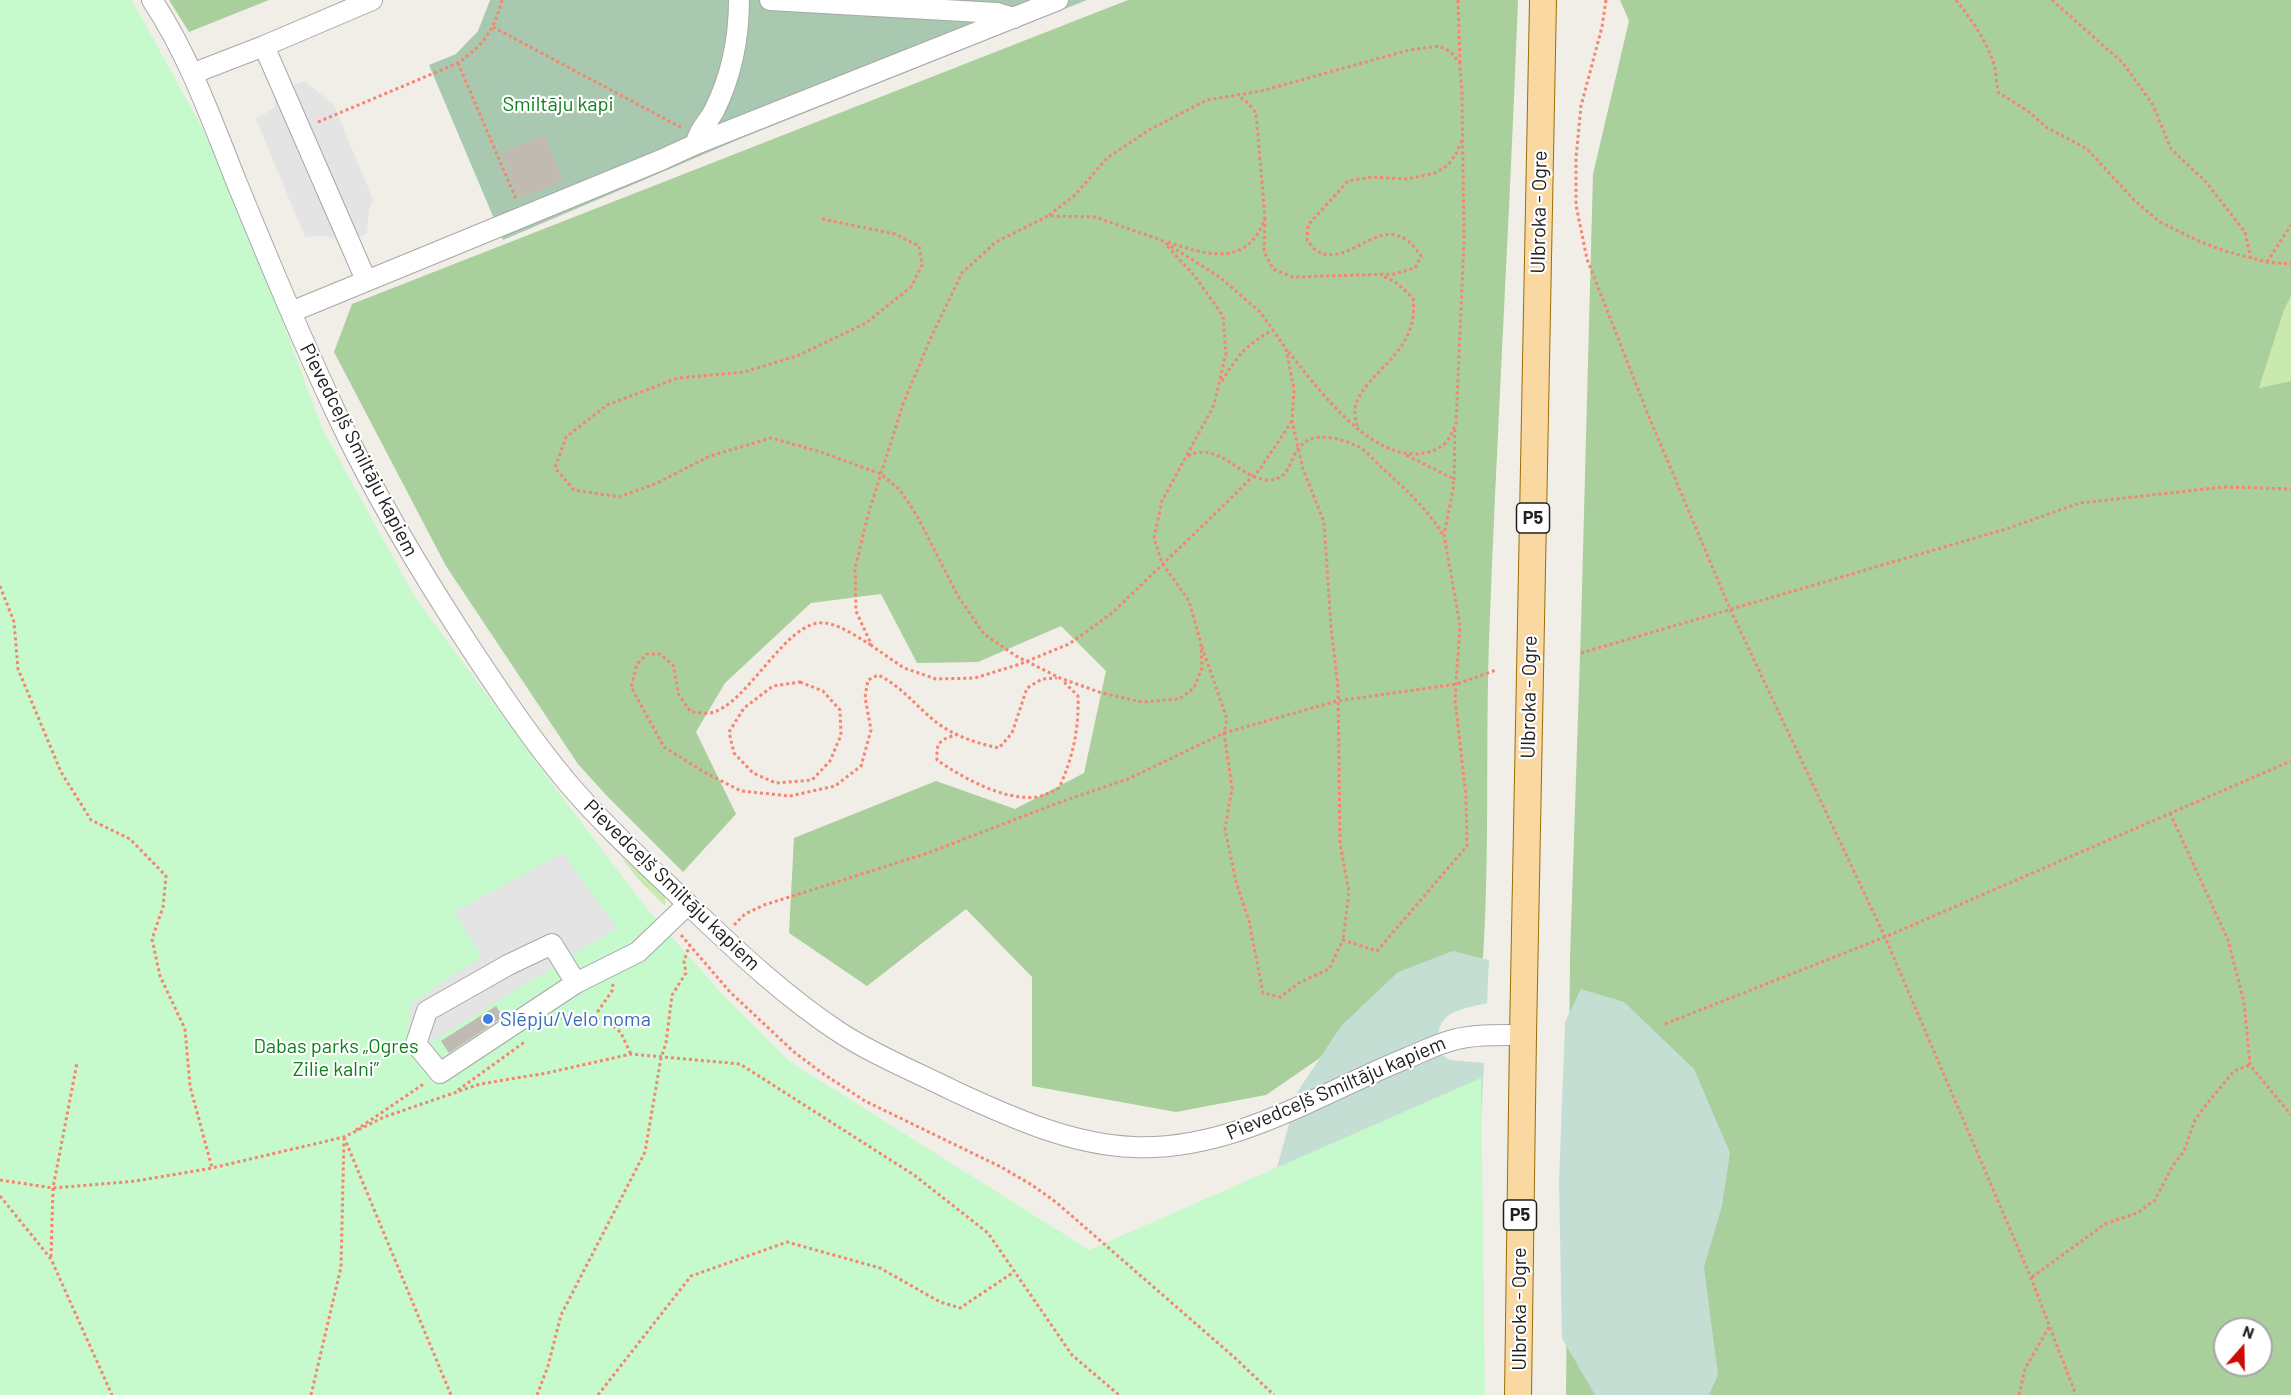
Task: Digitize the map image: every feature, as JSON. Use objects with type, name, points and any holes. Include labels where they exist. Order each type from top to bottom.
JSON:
[{"type":"main road","name":"Ulbroka - Ogre","points":[[1518,1395],[1544,0]]},
{"type":"street","name":"Pievedceļš Smiltāju kapiem","points":[[152,0],[173,32],[194,73],[291,312],[341,422],[413,559],[503,697],[567,782],[640,860],[722,937],[792,998],[843,1035],[999,1112],[1075,1138],[1127,1147],[1170,1148],[1207,1141],[1259,1124],[1377,1070],[1453,1039],[1484,1035],[1523,1035]]},
{"type":"street","points":[[194,73],[372,0]]},
{"type":"street","points":[[696,140],[714,111],[727,75],[735,47],[739,0]]},
{"type":"street","points":[[770,0],[909,4],[997,13],[1014,18]]},
{"type":"street","points":[[291,312],[661,160],[696,140],[1058,0]]},
{"type":"street","points":[[264,46],[366,280]]},
{"type":"street","points":[[576,983],[552,944],[508,965],[427,1011],[416,1044],[440,1073],[576,983],[638,952],[688,904]]},
{"type":"path","points":[[300,129],[458,63],[477,48],[493,27],[502,0]]},
{"type":"path","points":[[1343,940],[1377,951],[1467,846],[1466,796],[1455,700],[1460,625],[1444,535],[1454,485],[1464,241],[1458,0]]},
{"type":"path","points":[[1606,0],[1602,27],[1587,78],[1578,132],[1576,194],[1582,244],[1647,412],[1730,609],[1885,937],[2031,1278],[2076,1395]]},
{"type":"path","points":[[1956,0],[1980,33],[1992,58],[1998,76],[1999,93],[2028,111],[2046,128],[2087,149],[2134,200],[2160,222],[2196,240],[2251,259],[2291,264]]},
{"type":"path","points":[[2052,0],[2122,63],[2152,105],[2171,149],[2206,182],[2245,232],[2251,259]]},
{"type":"path","points":[[493,27],[696,140]]},
{"type":"path","points":[[872,646],[856,611],[855,569],[868,514],[903,404],[932,335],[962,273],[996,242],[1048,216],[1075,195],[1107,158],[1149,129],[1207,100],[1261,91],[1409,50],[1439,46],[1451,52],[1460,64]]},
{"type":"path","points":[[458,63],[524,217]]},
{"type":"path","points":[[1237,95],[1256,113],[1265,218],[1264,252],[1273,268],[1293,277],[1394,274],[1415,268],[1421,256],[1412,242],[1396,234],[1373,237],[1352,249],[1331,254],[1316,250],[1307,240],[1308,225],[1348,181],[1372,177],[1407,179],[1435,173],[1448,165],[1463,138]]},
{"type":"path","points":[[1048,216],[1095,217],[1198,253],[1224,255],[1246,249],[1260,234],[1265,218]]},
{"type":"path","points":[[822,219],[895,234],[919,246],[922,266],[911,287],[866,323],[797,356],[744,372],[678,378],[608,405],[566,437],[555,468],[574,490],[619,497],[657,483],[710,456],[771,438],[820,452],[881,474],[900,490],[912,508],[958,596],[984,633],[1016,656],[1060,678],[1102,693],[1142,702],[1179,699],[1194,688],[1202,668],[1200,644]]},
{"type":"path","points":[[2267,262],[2291,225]]},
{"type":"path","points":[[1161,240],[1221,278],[1261,313],[1286,349],[1318,388],[1357,426],[1381,446],[1440,470],[1452,478],[1454,485]]},
{"type":"path","points":[[1161,240],[1194,275],[1222,316],[1226,353],[1214,405],[1162,501],[1154,538],[1162,563],[1189,601],[1200,644],[1227,719],[1224,733],[1232,788],[1225,829],[1236,882],[1249,921],[1263,993],[1280,998],[1299,983],[1329,969],[1343,940],[1349,891],[1340,844],[1338,687],[1331,627],[1324,522],[1303,469],[1292,421],[1294,389],[1286,349]]},
{"type":"path","points":[[1357,426],[1354,411],[1359,396],[1398,353],[1409,334],[1415,313],[1413,298],[1396,283],[1380,275]]},
{"type":"path","points":[[1219,385],[1237,356],[1253,340],[1272,330]]},
{"type":"path","points":[[958,734],[942,740],[937,748],[937,760],[961,777],[1002,793],[1038,797],[1059,788],[1071,761],[1079,720],[1078,696],[1060,678],[1042,679],[1027,688],[1012,733],[999,748],[975,742],[958,734],[943,727],[893,682],[878,675],[868,680],[865,697],[871,730],[861,766],[835,786],[790,795],[741,790],[704,772],[664,747],[631,687],[637,664],[647,654],[660,654],[672,665],[679,695],[691,712],[710,713],[729,703],[805,626],[824,622],[842,628],[904,668],[936,680],[975,678],[1027,661],[1069,644],[1112,614],[1254,476],[1292,421]]},
{"type":"path","points":[[1406,455],[1428,453],[1446,443],[1455,424]]},
{"type":"path","points":[[1186,457],[1194,453],[1208,452],[1226,459],[1254,476],[1265,480],[1277,479],[1286,474],[1298,448],[1305,441],[1323,438],[1342,440],[1362,449],[1408,492],[1435,521],[1444,535]]},
{"type":"path","points":[[1581,653],[2006,528],[2080,503],[2223,487],[2291,489]]},
{"type":"path","points":[[0,586],[14,622],[18,669],[61,772],[91,820],[130,839],[166,876],[162,907],[152,939],[160,976],[185,1029],[190,1086],[212,1168]]},
{"type":"path","points":[[722,937],[745,914],[764,905],[928,853],[1063,801],[1128,779],[1224,733],[1337,701],[1456,684],[1496,670]]},
{"type":"path","points":[[800,682],[823,691],[840,710],[841,735],[830,761],[812,780],[776,783],[753,773],[734,753],[729,732],[744,708],[773,686],[800,682]]},
{"type":"path","points":[[1665,1024],[1885,937],[2291,760]]},
{"type":"path","points":[[2170,813],[2228,940],[2244,1002],[2250,1065],[2291,1115]]},
{"type":"path","points":[[668,922],[690,944],[730,992],[795,1052],[865,1101],[1001,1167],[1032,1185],[1057,1203],[1225,1349],[1274,1395]]},
{"type":"path","points":[[537,1395],[548,1366],[561,1315],[645,1152],[661,1058],[666,1043],[672,995],[686,973],[684,961],[690,944]]},
{"type":"path","points":[[594,1017],[612,991],[615,973],[612,965]]},
{"type":"path","points":[[548,1026],[564,1016],[594,1017],[619,1031],[631,1054]]},
{"type":"path","points":[[456,1091],[533,1036]]},
{"type":"path","points":[[0,1180],[53,1188],[136,1181],[212,1168],[344,1137],[384,1117],[480,1084],[631,1054],[740,1064],[914,1175],[988,1233],[1072,1355],[1119,1395]]},
{"type":"path","points":[[51,1259],[53,1188],[77,1063]]},
{"type":"path","points":[[2031,1278],[2105,1224],[2137,1213],[2155,1200],[2172,1167],[2184,1151],[2196,1120],[2205,1105],[2234,1071],[2250,1065]]},
{"type":"path","points":[[344,1137],[440,1073]]},
{"type":"path","points":[[311,1395],[341,1267],[344,1137]]},
{"type":"path","points":[[344,1137],[451,1395]]},
{"type":"path","points":[[0,1196],[51,1259],[112,1395]]},
{"type":"path","points":[[598,1395],[691,1276],[787,1242],[880,1268],[940,1302],[960,1308],[1014,1272]]},
{"type":"path","points":[[2019,1395],[2025,1370],[2049,1327]]},
{"type":"green space","name":"Dabas parks „Ogres Zilie kalni”","points":[[0,0],[132,0],[230,179],[322,428],[415,597],[643,904],[723,995],[789,1061],[1089,1250],[1481,1078],[1485,1395],[0,1395]]},
{"type":"green space","points":[[169,0],[269,0],[189,32]]},
{"type":"green space","name":"Smiltāju kapi","points":[[490,0],[1087,0],[742,138],[503,240],[429,65],[456,54],[478,31]]},
{"type":"green space","points":[[1128,0],[1518,0],[1489,641],[1487,863],[1480,997],[1378,1018],[1266,1095],[1176,1112],[1032,1086],[1032,977],[966,909],[867,986],[789,933],[794,838],[936,781],[1015,809],[1084,773],[1106,671],[1061,626],[978,662],[917,663],[881,594],[811,603],[725,683],[696,732],[736,814],[683,872],[578,764],[446,566],[334,352],[352,304]]},
{"type":"green space","points":[[1620,0],[2291,0],[2291,296],[2284,310],[2259,388],[2291,381],[2291,1395],[1566,1395],[1570,958],[1593,174],[1629,21]]},
{"type":"green space","points":[[2291,296],[2291,381],[2259,388],[2284,310]]},
{"type":"green space","points":[[621,857],[665,894],[665,906],[639,880]]},
{"type":"green space","points":[[1453,951],[1489,960],[1487,1003],[1465,1008],[1448,1016],[1439,1029],[1438,1040],[1440,1054],[1450,1060],[1484,1063],[1468,1394],[1412,1395],[1258,1237],[1298,1091],[1341,1026],[1398,972]]},
{"type":"green space","points":[[1581,989],[1624,1002],[1694,1069],[1730,1153],[1722,1206],[1704,1267],[1718,1375],[1709,1395],[1595,1395],[1562,1338],[1559,1183],[1565,1022]]},
{"type":"shaded area","points":[[305,81],[334,105],[373,200],[369,211],[367,233],[345,243],[326,236],[305,237],[256,119],[274,108],[276,91]]},
{"type":"shaded area","points":[[563,853],[617,928],[428,1044],[408,1027],[412,1003],[482,956],[454,912]]},
{"type":"building","points":[[545,135],[563,181],[519,198],[501,152]]},
{"type":"building","points":[[496,1006],[503,1017],[449,1053],[441,1041]]},
{"type":"place","name":"Slēpju/Velo noma","points":[[488,1019]]}]
